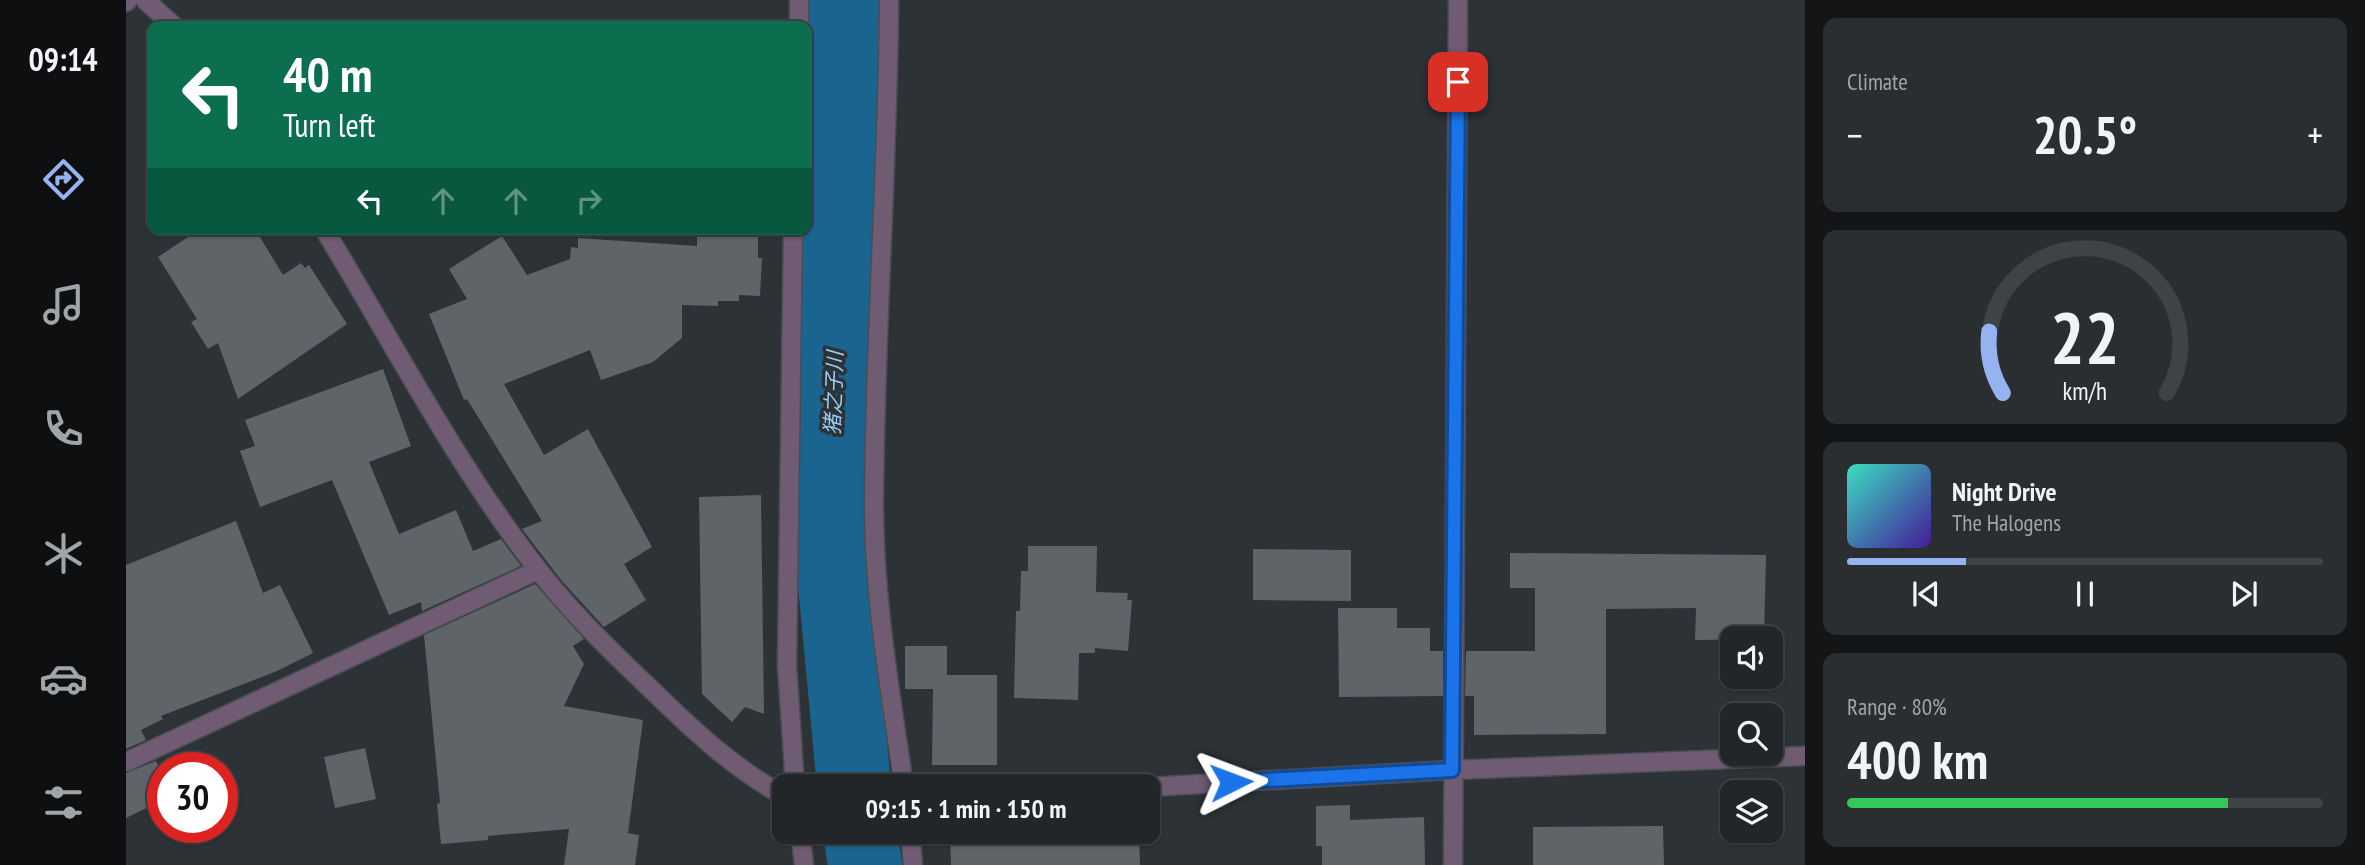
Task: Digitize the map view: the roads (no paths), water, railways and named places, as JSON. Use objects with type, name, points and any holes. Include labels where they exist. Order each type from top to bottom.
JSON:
[{"type":"street","points":[[145,0],[168,21]]},
{"type":"street","points":[[799,0],[799,21]]},
{"type":"street","points":[[889,0],[888,108],[874,498],[880,624],[902,774]]},
{"type":"street","points":[[1453,865],[1458,0]]},
{"type":"street","points":[[328,235],[458,455],[538,570],[592,633],[708,744],[753,779],[772,789]]},
{"type":"street","points":[[793,235],[787,666],[794,774]]},
{"type":"street","points":[[126,762],[538,570]]},
{"type":"street","points":[[1160,786],[1452,770],[1805,756]]},
{"type":"street","points":[[802,844],[804,865]]},
{"type":"street","points":[[911,844],[913,865]]},
{"type":"waterway","name":"猪之子川","points":[[845,0],[830,530],[853,774]]},
{"type":"waterway","name":"猪之子川","points":[[862,844],[865,865]]}]
